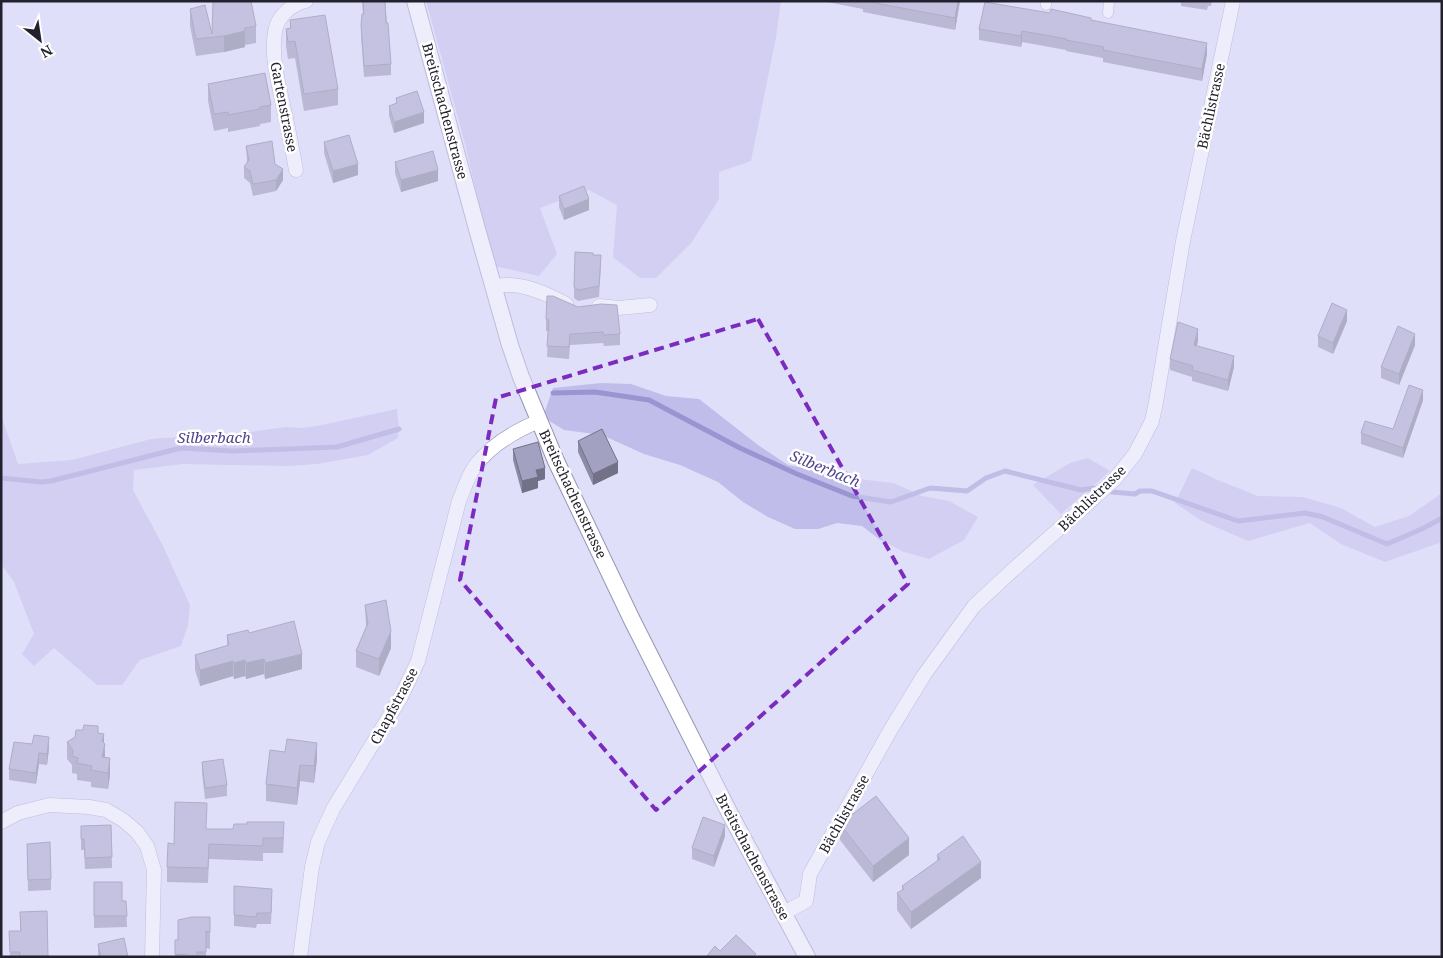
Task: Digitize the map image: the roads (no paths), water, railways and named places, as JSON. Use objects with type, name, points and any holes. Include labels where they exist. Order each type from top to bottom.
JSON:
[{"type":"street","name":"Gartenstrasse","points":[[296,170],[273,61],[275,30],[282,15],[298,3],[306,1]]},
{"type":"street","name":"Breitschachenstrasse","points":[[415,1],[510,345],[539,421],[632,620],[730,814],[808,957]]},
{"type":"street","points":[[1108,13],[1110,1]]},
{"type":"street","name":"Bächlistrasse","points":[[784,913],[806,901],[810,874],[891,728],[924,675],[974,606],[1114,480],[1135,454],[1152,422],[1183,241],[1233,1]]},
{"type":"street","points":[[493,287],[503,284],[541,291],[581,309],[601,306],[619,308],[650,305]]},
{"type":"street","name":"Chapfstrasse","points":[[300,957],[312,867],[318,842],[332,809],[401,698],[418,661],[466,482],[474,467],[487,452],[524,428],[539,421]]},
{"type":"street","points":[[1,822],[18,813],[49,805],[89,807],[106,810],[123,820],[137,832],[146,846],[154,870],[152,957]]},
{"type":"waterway","name":"Silberbach","points":[[553,393],[595,392],[649,400],[740,448],[852,496],[891,502],[930,488],[967,491],[986,478],[1005,471],[1081,490],[1094,488]]},
{"type":"waterway","name":"Silberbach","points":[[1,478],[41,482],[51,481],[181,448],[233,451],[337,447],[399,429]]},
{"type":"waterway","name":"Silberbach","points":[[1112,492],[1135,494],[1140,491],[1152,491],[1238,521],[1305,513],[1323,517],[1387,544],[1442,518]]}]
